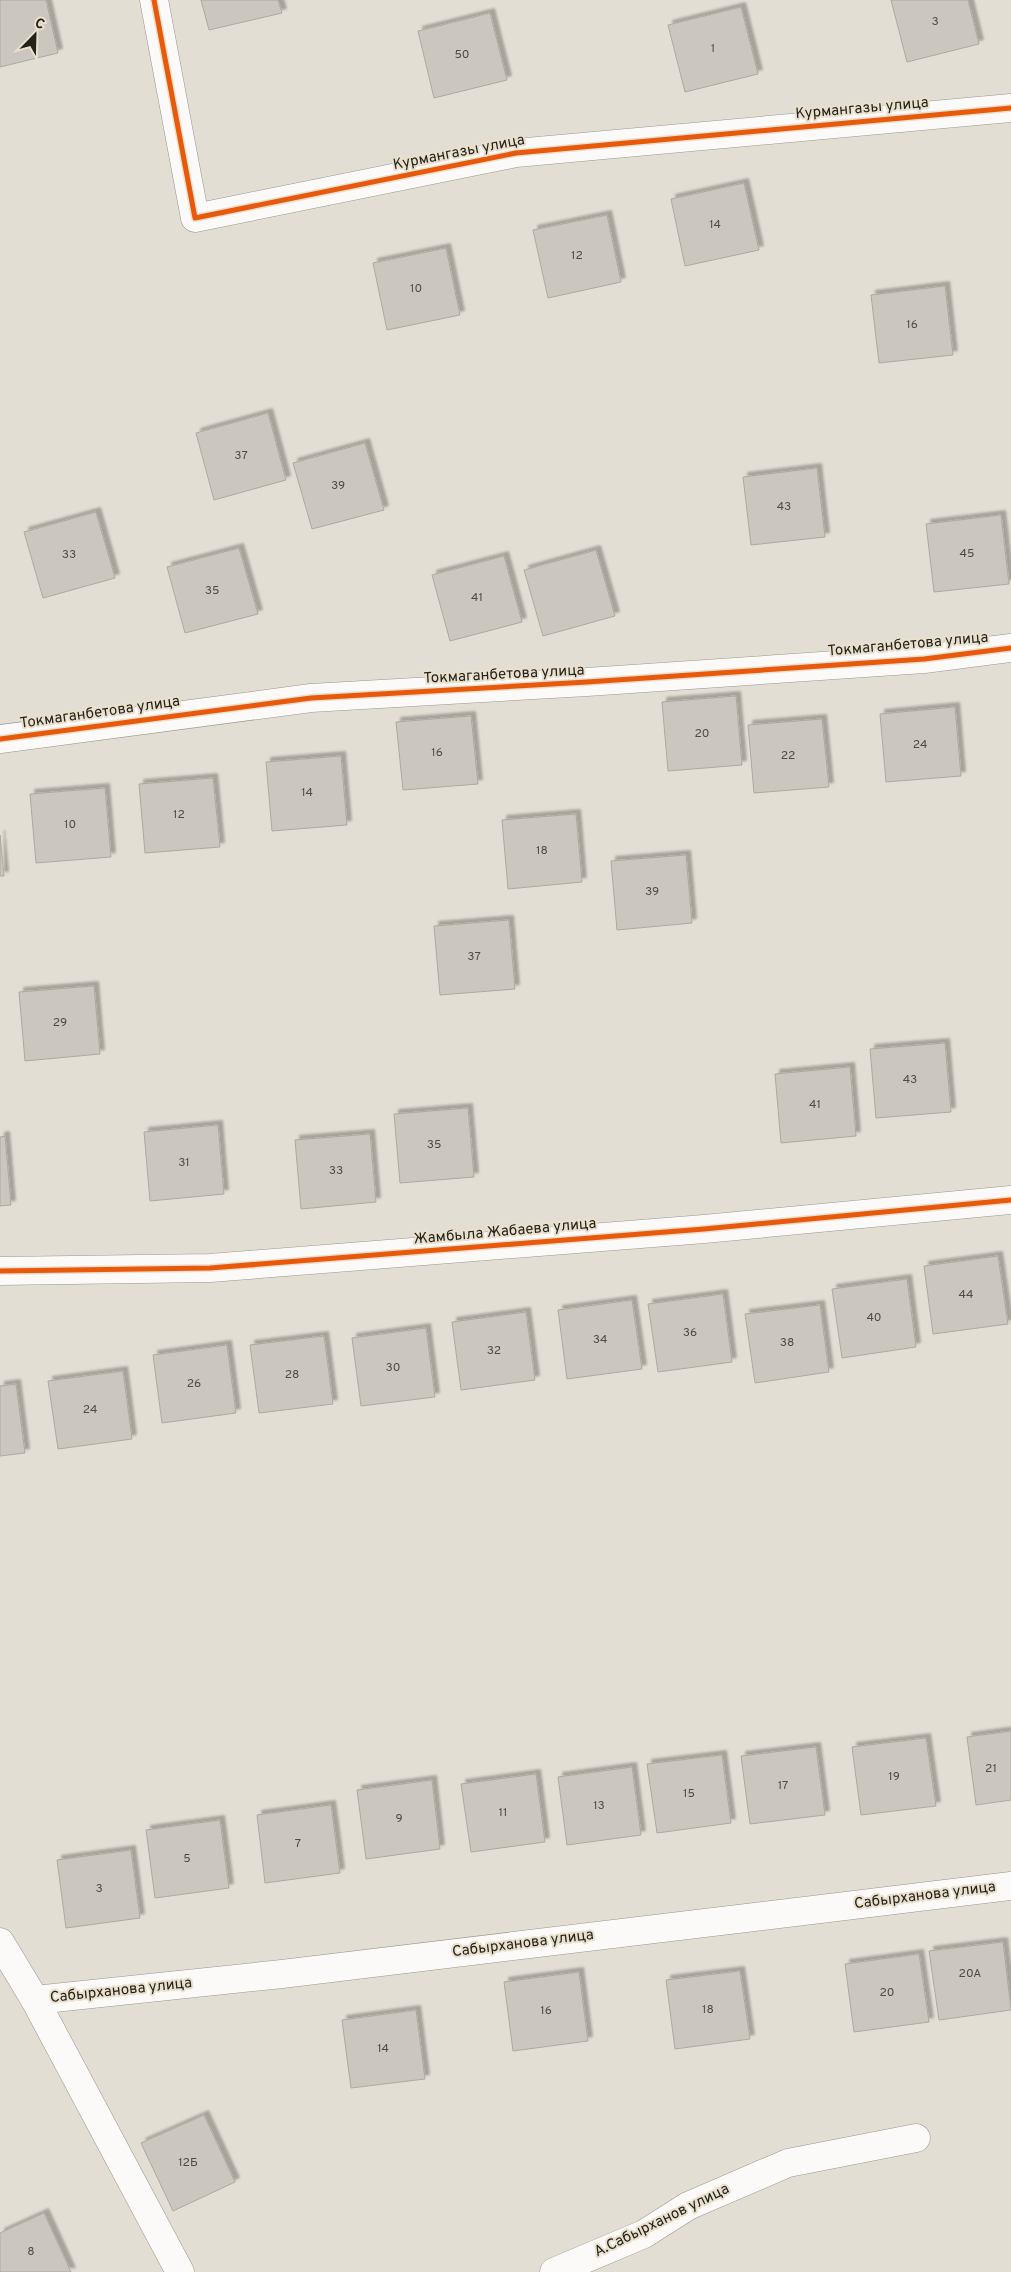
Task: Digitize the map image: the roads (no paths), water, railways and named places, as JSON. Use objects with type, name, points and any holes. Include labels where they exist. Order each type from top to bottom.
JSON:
[{"type":"street","name":"Курмангазы улица","points":[[154,0],[195,218],[516,153],[1011,108]]},
{"type":"street","name":"Токмаганбетова улица","points":[[0,739],[311,698],[597,682],[924,659],[1011,648]]},
{"type":"street","name":"Жамбыла Жабаева улица","points":[[0,1271],[210,1268],[704,1229],[1011,1200]]},
{"type":"street","name":"Сабырханова улица","points":[[34,2000],[292,1973],[666,1926],[1011,1886]]},
{"type":"street","name":"Сабырханова улица","points":[[0,1942],[34,2000],[180,2272]]},
{"type":"street","name":"А.Сабырханов улица","points":[[554,2272],[644,2234],[688,2206],[788,2163],[916,2138]]}]
